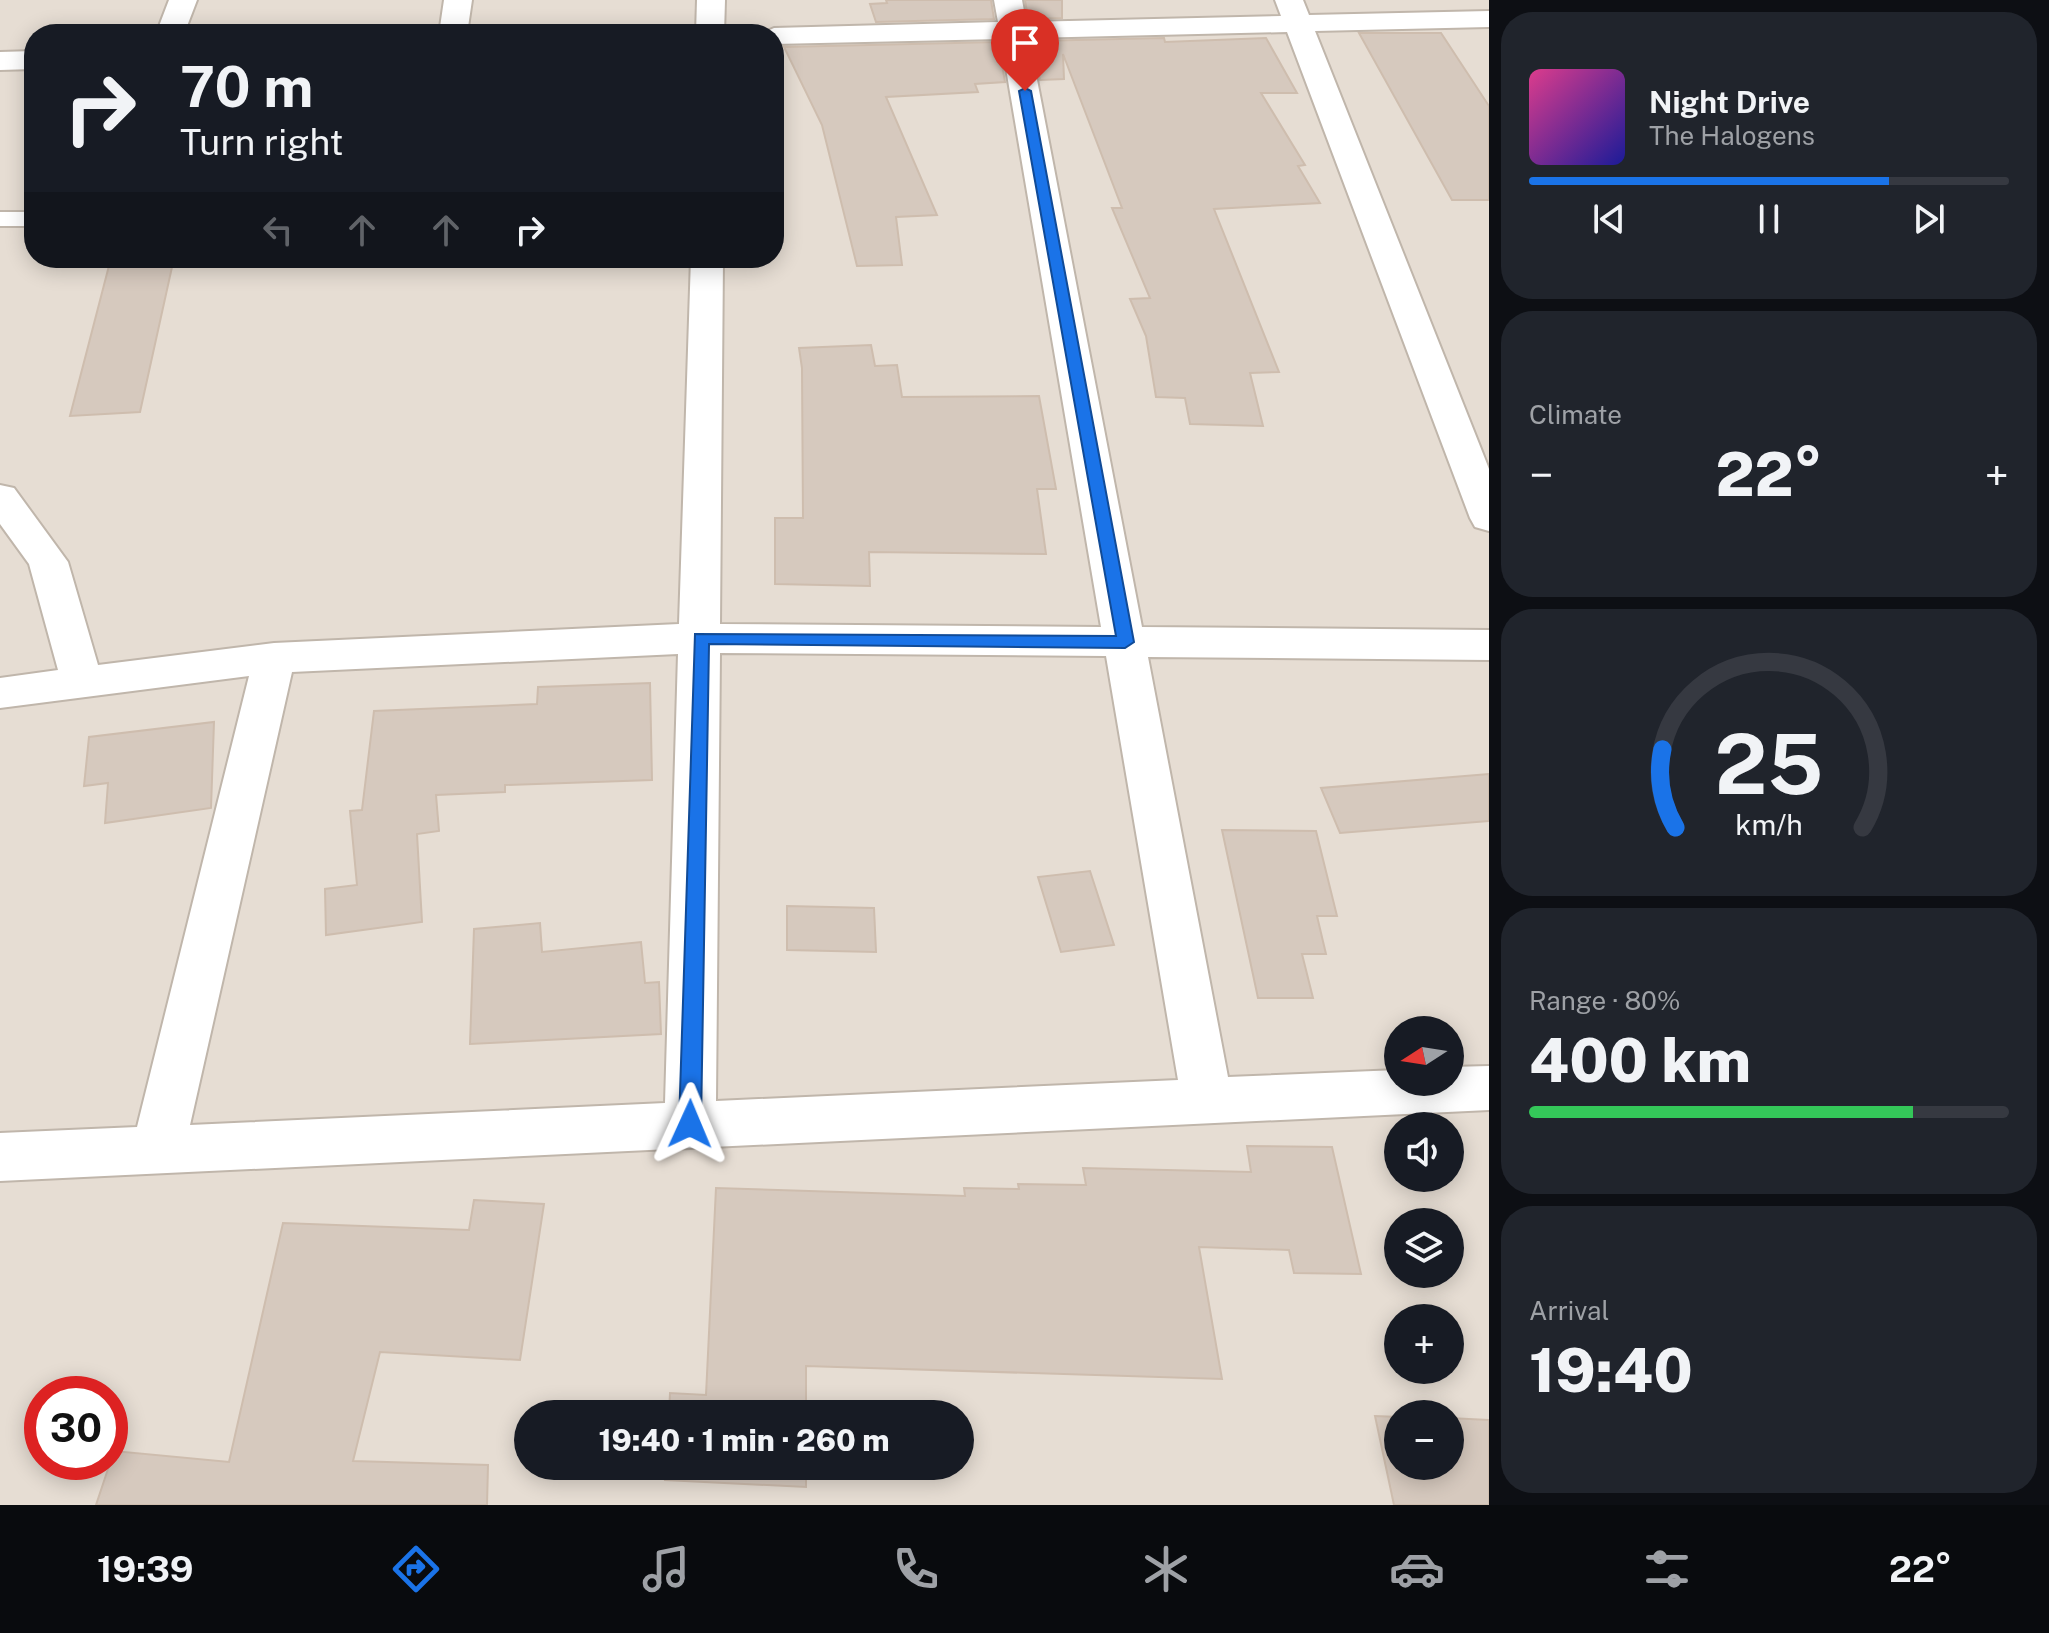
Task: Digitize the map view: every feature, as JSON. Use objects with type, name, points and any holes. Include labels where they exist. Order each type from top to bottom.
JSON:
[{"type":"street","points":[[174,24],[183,0]]},
{"type":"street","points":[[454,24],[458,0]]},
{"type":"street","points":[[710,24],[711,0]]},
{"type":"street","points":[[1294,12],[1489,518]]},
{"type":"street","points":[[784,35],[1011,15],[1294,12],[1489,19]]},
{"type":"street","points":[[1011,15],[1207,1101]]},
{"type":"street","points":[[0,61],[24,60]]},
{"type":"street","points":[[690,1124],[707,268]]},
{"type":"street","points":[[0,497],[48,562],[82,682]]},
{"type":"street","points":[[0,693],[274,658],[701,638],[1489,645]]},
{"type":"street","points":[[158,1150],[274,658]]},
{"type":"street","points":[[0,1157],[1489,1088]]},
{"type":"lane","points":[[0,219],[24,219]]},
{"type":"shaded area","points":[[0,0],[1489,0],[1489,1505],[0,1505]]},
{"type":"building","points":[[886,0],[991,0],[994,19],[876,22],[870,4],[887,3]]},
{"type":"building","points":[[1025,0],[1062,0],[1062,18],[1028,19]]},
{"type":"building","points":[[1359,33],[1441,33],[1489,106],[1489,200],[1452,200]]},
{"type":"building","points":[[1164,38],[1165,42],[1266,38],[1297,93],[1261,93],[1305,165],[1298,166],[1320,203],[1214,209],[1279,372],[1250,373],[1263,426],[1190,424],[1185,398],[1156,397],[1146,336],[1130,299],[1150,298],[1112,208],[1122,208],[1063,54],[1064,79],[1040,80],[1033,41]]},
{"type":"building","points":[[998,42],[1005,82],[975,84],[978,92],[886,97],[937,215],[896,217],[902,265],[857,266],[822,125],[784,47]]},
{"type":"building","points":[[108,268],[172,268],[140,412],[70,416]]},
{"type":"building","points":[[871,345],[875,366],[897,365],[902,397],[1039,396],[1056,489],[1037,489],[1046,554],[869,552],[870,586],[775,584],[775,518],[803,518],[802,368],[799,348]]},
{"type":"building","points":[[650,683],[652,780],[505,785],[505,792],[436,795],[439,831],[417,834],[422,922],[326,935],[325,889],[357,885],[350,811],[362,810],[374,711],[537,704],[538,687]]},
{"type":"building","points":[[214,722],[211,808],[105,823],[108,783],[84,786],[89,737]]},
{"type":"building","points":[[1489,774],[1489,821],[1340,833],[1321,788]]},
{"type":"building","points":[[1222,830],[1316,831],[1337,916],[1317,916],[1326,954],[1302,954],[1313,998],[1258,998]]},
{"type":"building","points":[[1090,871],[1114,945],[1061,952],[1038,877]]},
{"type":"building","points":[[787,906],[874,908],[876,952],[787,950]]},
{"type":"building","points":[[540,923],[542,952],[641,942],[645,983],[659,982],[661,1034],[470,1044],[474,929]]},
{"type":"building","points":[[1247,1146],[1332,1147],[1361,1274],[1294,1273],[1289,1250],[1199,1247],[1222,1379],[806,1366],[806,1400],[670,1400],[670,1393],[706,1395],[716,1188],[965,1196],[964,1188],[1019,1189],[1018,1184],[1086,1185],[1083,1168],[1251,1172]]},
{"type":"building","points":[[474,1200],[544,1204],[520,1360],[380,1352],[353,1461],[488,1465],[487,1505],[96,1505],[104,1480],[128,1480],[128,1452],[229,1462],[283,1223],[469,1230]]},
{"type":"building","points":[[1375,1416],[1384,1416],[1384,1458]]},
{"type":"building","points":[[1464,1419],[1489,1420],[1489,1505],[1394,1505],[1389,1480],[1464,1480]]},
{"type":"building","points":[[665,1480],[806,1480],[806,1487]]},
{"type":"route","points":[[690,1124],[701,638],[1125,642],[1025,91]]}]
